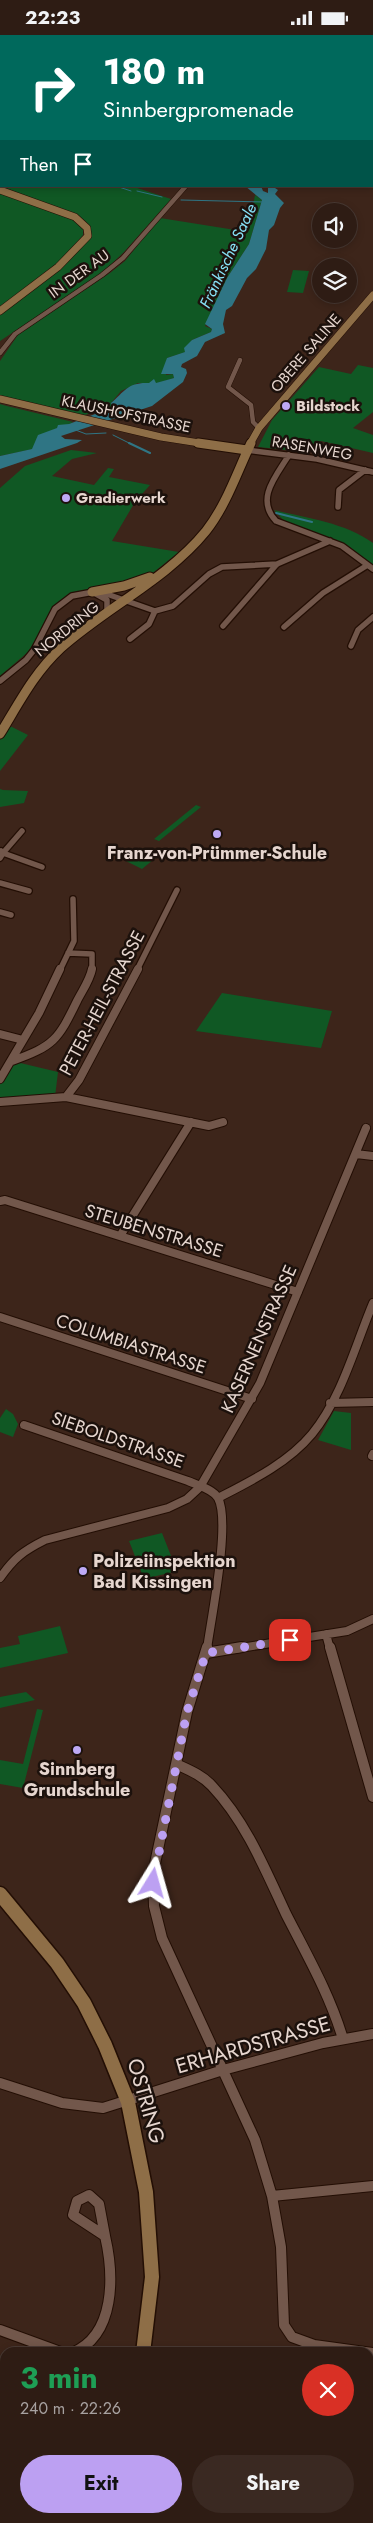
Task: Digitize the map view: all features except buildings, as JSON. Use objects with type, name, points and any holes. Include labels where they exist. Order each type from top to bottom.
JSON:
[{"type":"main road","points":[[0,190],[75,217],[87,228],[88,235],[70,256],[36,286],[0,311]]},
{"type":"main road","name":"OBERE SALINE","points":[[156,574],[189,548],[206,531],[227,499],[247,450],[259,428],[373,295]]},
{"type":"main road","name":"KLAUSHOFSTRASSE","points":[[0,399],[28,407],[191,443],[247,450]]},
{"type":"main road","points":[[92,592],[139,582],[156,574]]},
{"type":"main road","name":"NORDRING","points":[[0,734],[30,683],[42,667],[65,645],[142,589],[156,574]]},
{"type":"main road","name":"OSTRING","points":[[0,1895],[57,1963],[84,2003],[109,2053],[128,2102],[146,2192],[152,2277],[144,2347]]},
{"type":"street","name":"IN DER AU","points":[[0,353],[15,334],[102,275],[123,258],[185,187]]},
{"type":"street","points":[[240,360],[228,387],[251,405],[253,422],[259,428]]},
{"type":"street","name":"RASENWEG","points":[[247,450],[288,455],[373,473]]},
{"type":"street","points":[[288,455],[268,491],[264,504],[268,515],[276,521],[342,546],[366,566],[373,569]]},
{"type":"street","points":[[338,507],[339,490],[365,470]]},
{"type":"street","points":[[223,627],[254,588],[278,565],[330,541]]},
{"type":"street","points":[[0,681],[22,665],[33,652],[53,611],[72,597],[92,592],[105,593],[155,611],[170,607],[188,595],[217,569],[226,566],[278,565]]},
{"type":"street","points":[[284,627],[323,593],[366,566]]},
{"type":"street","points":[[92,592],[107,600],[107,613]]},
{"type":"street","points":[[130,639],[149,624],[155,611]]},
{"type":"street","points":[[351,647],[358,630],[373,617]]},
{"type":"street","points":[[22,831],[1,854],[42,867]]},
{"type":"street","points":[[0,883],[29,891]]},
{"type":"street","name":"PETER-HEIL-STRASSE","points":[[0,1102],[66,1097],[79,1080],[166,916],[169,904],[177,890]]},
{"type":"street","points":[[0,1079],[40,1013],[74,941],[73,899]]},
{"type":"street","points":[[0,912],[11,915]]},
{"type":"street","points":[[12,1061],[40,1051],[52,1043],[63,1030],[92,971],[92,954],[68,953]]},
{"type":"street","points":[[0,1034],[23,1039]]},
{"type":"street","points":[[66,1097],[209,1126],[223,1122]]},
{"type":"street","points":[[120,1236],[191,1123]]},
{"type":"street","name":"KASERNENSTRASSE","points":[[0,1578],[13,1559],[26,1549],[45,1540],[168,1508],[187,1499],[200,1487],[252,1399],[366,1128]]},
{"type":"street","points":[[356,1154],[373,1156]]},
{"type":"street","name":"STEUBENSTRASSE","points":[[0,1201],[120,1236],[298,1292]]},
{"type":"street","points":[[329,2347],[314,2345],[292,2337],[284,2325],[283,2269],[272,2196],[254,2140],[162,1938],[152,1894],[153,1873],[187,1712],[206,1653],[222,1545],[222,1515],[218,1498],[284,1459],[299,1447],[322,1418],[330,1403],[373,1303]]},
{"type":"street","name":"COLUMBIASTRASSE","points":[[0,1317],[252,1399]]},
{"type":"street","points":[[330,1403],[373,1402]]},
{"type":"street","name":"SIEBOLDSTRASSE","points":[[24,1425],[188,1481],[211,1491],[218,1498]]},
{"type":"street","points":[[206,1653],[353,1630],[373,1619]]},
{"type":"street","points":[[326,1634],[342,1696],[373,1797]]},
{"type":"street","points":[[176,1764],[200,1775],[214,1787],[242,1825],[317,1976],[338,2021],[343,2039]]},
{"type":"street","name":"ERHARDSTRASSE","points":[[0,2083],[62,2103],[103,2108],[128,2102],[223,2070],[343,2039],[373,2034]]},
{"type":"street","points":[[272,2196],[373,2186]]},
{"type":"street","points":[[85,2347],[89,2345],[95,2337],[103,2316],[111,2275],[106,2237]]},
{"type":"street","points":[[0,2330],[44,2347]]},
{"type":"green space","points":[[134,187],[171,199],[124,252],[102,273],[0,341],[0,315],[38,287],[67,261],[90,227],[84,220],[0,188]]},
{"type":"green space","points":[[0,192],[72,219],[83,228],[83,235],[65,256],[44,275],[0,306]]},
{"type":"green space","points":[[255,195],[262,200],[249,244],[227,278],[205,326],[212,329],[211,332],[192,340],[186,352],[167,358],[166,375],[173,374],[174,378],[155,384],[138,383],[121,391],[111,403],[112,408],[84,415],[16,402],[0,396],[0,361],[18,335],[125,261],[160,218],[248,232]]},
{"type":"green space","points":[[293,270],[309,271],[303,293],[287,292]]},
{"type":"green space","points":[[358,365],[373,368],[373,412],[353,428],[373,435],[373,453],[321,441],[307,452],[258,447],[272,420],[319,367],[351,374]]},
{"type":"green space","points":[[0,404],[73,422],[44,434],[33,449],[0,456]]},
{"type":"green space","points":[[71,450],[97,453],[72,459],[52,476],[94,485],[108,468],[114,469],[109,477],[150,485],[135,502],[112,541],[179,552],[144,580],[72,597],[51,614],[28,652],[0,676],[0,488],[25,466]]},
{"type":"green space","points":[[274,510],[326,522],[362,536],[373,543],[373,566],[347,545],[285,522]]},
{"type":"green space","points":[[6,724],[28,735],[0,771],[0,731]]},
{"type":"green space","points":[[0,789],[28,791],[24,803],[0,807]]},
{"type":"green space","points":[[196,805],[201,807],[159,841],[154,839]]},
{"type":"green space","points":[[144,848],[159,855],[142,869],[126,861]]},
{"type":"green space","points":[[222,993],[332,1011],[321,1048],[196,1031]]},
{"type":"green space","points":[[12,1061],[58,1072],[55,1097],[0,1102],[0,1079]]},
{"type":"green space","points":[[6,1409],[13,1414],[18,1424],[13,1437],[0,1432],[0,1418]]},
{"type":"green space","points":[[334,1411],[351,1413],[351,1450],[318,1440]]},
{"type":"green space","points":[[162,1533],[177,1571],[144,1579],[129,1541]]},
{"type":"green space","points":[[60,1626],[68,1653],[0,1668],[0,1648],[20,1644],[18,1636]]},
{"type":"green space","points":[[26,1692],[35,1700],[0,1708],[0,1697]]},
{"type":"green space","points":[[37,1709],[43,1710],[23,1788],[0,1784],[0,1760],[23,1764]]},
{"type":"water","points":[[246,187],[261,187],[263,191],[268,193],[268,187],[276,187],[275,188],[278,190],[275,194],[284,203],[280,208],[274,225],[269,230],[266,249],[256,269],[247,278],[232,306],[226,310],[223,324],[225,333],[205,342],[197,356],[182,364],[181,367],[186,369],[187,373],[183,382],[152,406],[61,436],[65,439],[82,440],[77,443],[0,469],[0,456],[32,449],[38,435],[57,428],[58,425],[69,424],[111,408],[111,403],[131,386],[149,383],[154,379],[156,383],[174,378],[173,374],[161,374],[167,358],[185,352],[184,348],[192,340],[211,332],[212,329],[205,324],[227,278],[249,244],[262,200]]},
{"type":"waterway","points":[[119,187],[131,191]]},
{"type":"waterway","points":[[137,191],[162,197]]},
{"type":"waterway","name":"Fränkische Saale","points":[[181,200],[264,202]]},
{"type":"waterway","points":[[73,429],[86,434],[106,433]]},
{"type":"waterway","points":[[113,435],[129,443]]},
{"type":"waterway","points":[[129,443],[150,453]]},
{"type":"waterway","points":[[276,513],[312,522]]},
{"type":"place","name":"Bildstock","points":[[286,406]]},
{"type":"place","name":"Gradierwerk","points":[[66,498]]},
{"type":"place","name":"Franz-von-Prümmer-Schule","points":[[217,834]]},
{"type":"place","name":"Polizeiinspektion Bad Kissingen","points":[[83,1571]]},
{"type":"place","name":"Sinnberg Grundschule","points":[[77,1750]]},
{"type":"route","points":[[153,1883],[153,1873],[187,1712],[206,1653],[290,1640]]}]
